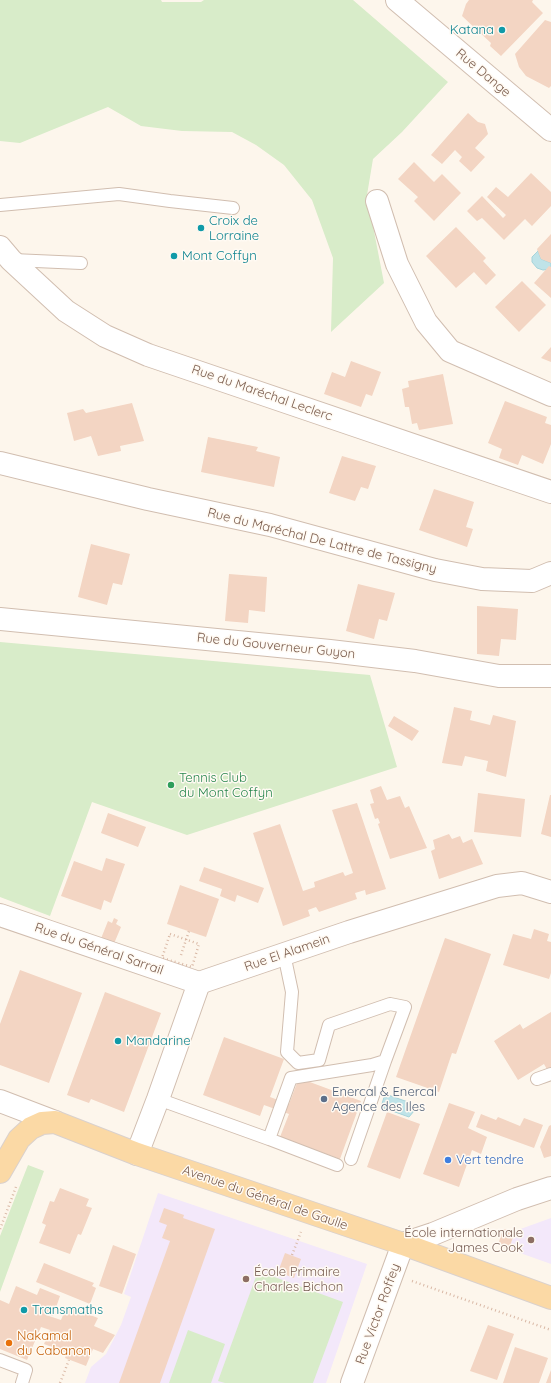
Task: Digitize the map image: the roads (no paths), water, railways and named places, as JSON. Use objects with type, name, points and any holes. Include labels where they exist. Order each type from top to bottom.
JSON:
[{"type":"main road","name":"Avenue du Général de Gaulle","points":[[55,1122],[137,1154],[403,1244],[551,1298]]},
{"type":"main road","points":[[1,1166],[19,1139],[31,1128],[42,1123],[55,1122]]},
{"type":"street","name":"Rue Dange","points":[[397,0],[551,130]]},
{"type":"street","points":[[377,201],[397,264],[422,316],[450,351],[551,395]]},
{"type":"street","name":"Rue du Maréchal Leclerc","points":[[6,254],[66,311],[105,336],[148,355],[551,492]]},
{"type":"street","name":"Rue du Maréchal De Lattre de Tassigny","points":[[0,463],[148,499],[270,525],[435,570],[482,579],[532,581],[551,573]]},
{"type":"street","name":"Rue du Gouverneur Guyon","points":[[0,619],[330,651],[415,661],[499,676],[551,676]]},
{"type":"street","name":"Rue El Alamein","points":[[195,975],[284,954],[497,886],[522,883],[551,892]]},
{"type":"street","name":"Rue du Général Sarrail","points":[[0,915],[195,975]]},
{"type":"street","points":[[137,1154],[158,1099],[195,975]]},
{"type":"street","points":[[0,1101],[55,1122]]},
{"type":"street","points":[[403,1244],[433,1234],[517,1199],[551,1188]]},
{"type":"street","name":"Rue Victor Roffey","points":[[352,1383],[403,1244]]},
{"type":"lane","points":[[0,205],[119,194],[233,208]]},
{"type":"lane","points":[[6,254],[81,263]]},
{"type":"lane","points":[[284,954],[292,992],[287,1052],[298,1063],[319,1060],[329,1025],[390,1004],[405,1007],[351,1159]]},
{"type":"lane","points":[[269,1139],[291,1078],[372,1065],[385,1061]]},
{"type":"lane","points":[[538,1079],[551,1074]]},
{"type":"lane","points":[[158,1099],[337,1165]]},
{"type":"lane","points":[[0,1360],[26,1370],[22,1383]]},
{"type":"water","points":[[538,251],[541,259],[551,263],[551,269],[543,270],[537,268],[532,262],[532,257]]},
{"type":"water","points":[[385,1094],[411,1103],[414,1111],[409,1117],[381,1107]]},
{"type":"place","name":"Katana","points":[[502,30]]},
{"type":"place","name":"Croix de Lorraine","points":[[201,228]]},
{"type":"place","name":"Mont Coffyn","points":[[174,256]]},
{"type":"place","name":"Tennis Club du Mont Coffyn","points":[[171,785]]},
{"type":"place","name":"Mandarine","points":[[118,1041]]},
{"type":"place","name":"Enercal & Enercal Agence des Iles","points":[[324,1099]]},
{"type":"place","name":"Vert tendre","points":[[448,1160]]},
{"type":"place","name":"École internationale James Cook","points":[[531,1240]]},
{"type":"place","name":"École Primaire Charles Bichon","points":[[246,1279]]},
{"type":"place","name":"Transmaths","points":[[24,1310]]},
{"type":"place","name":"Nakamal du Cabanon","points":[[9,1343]]}]
